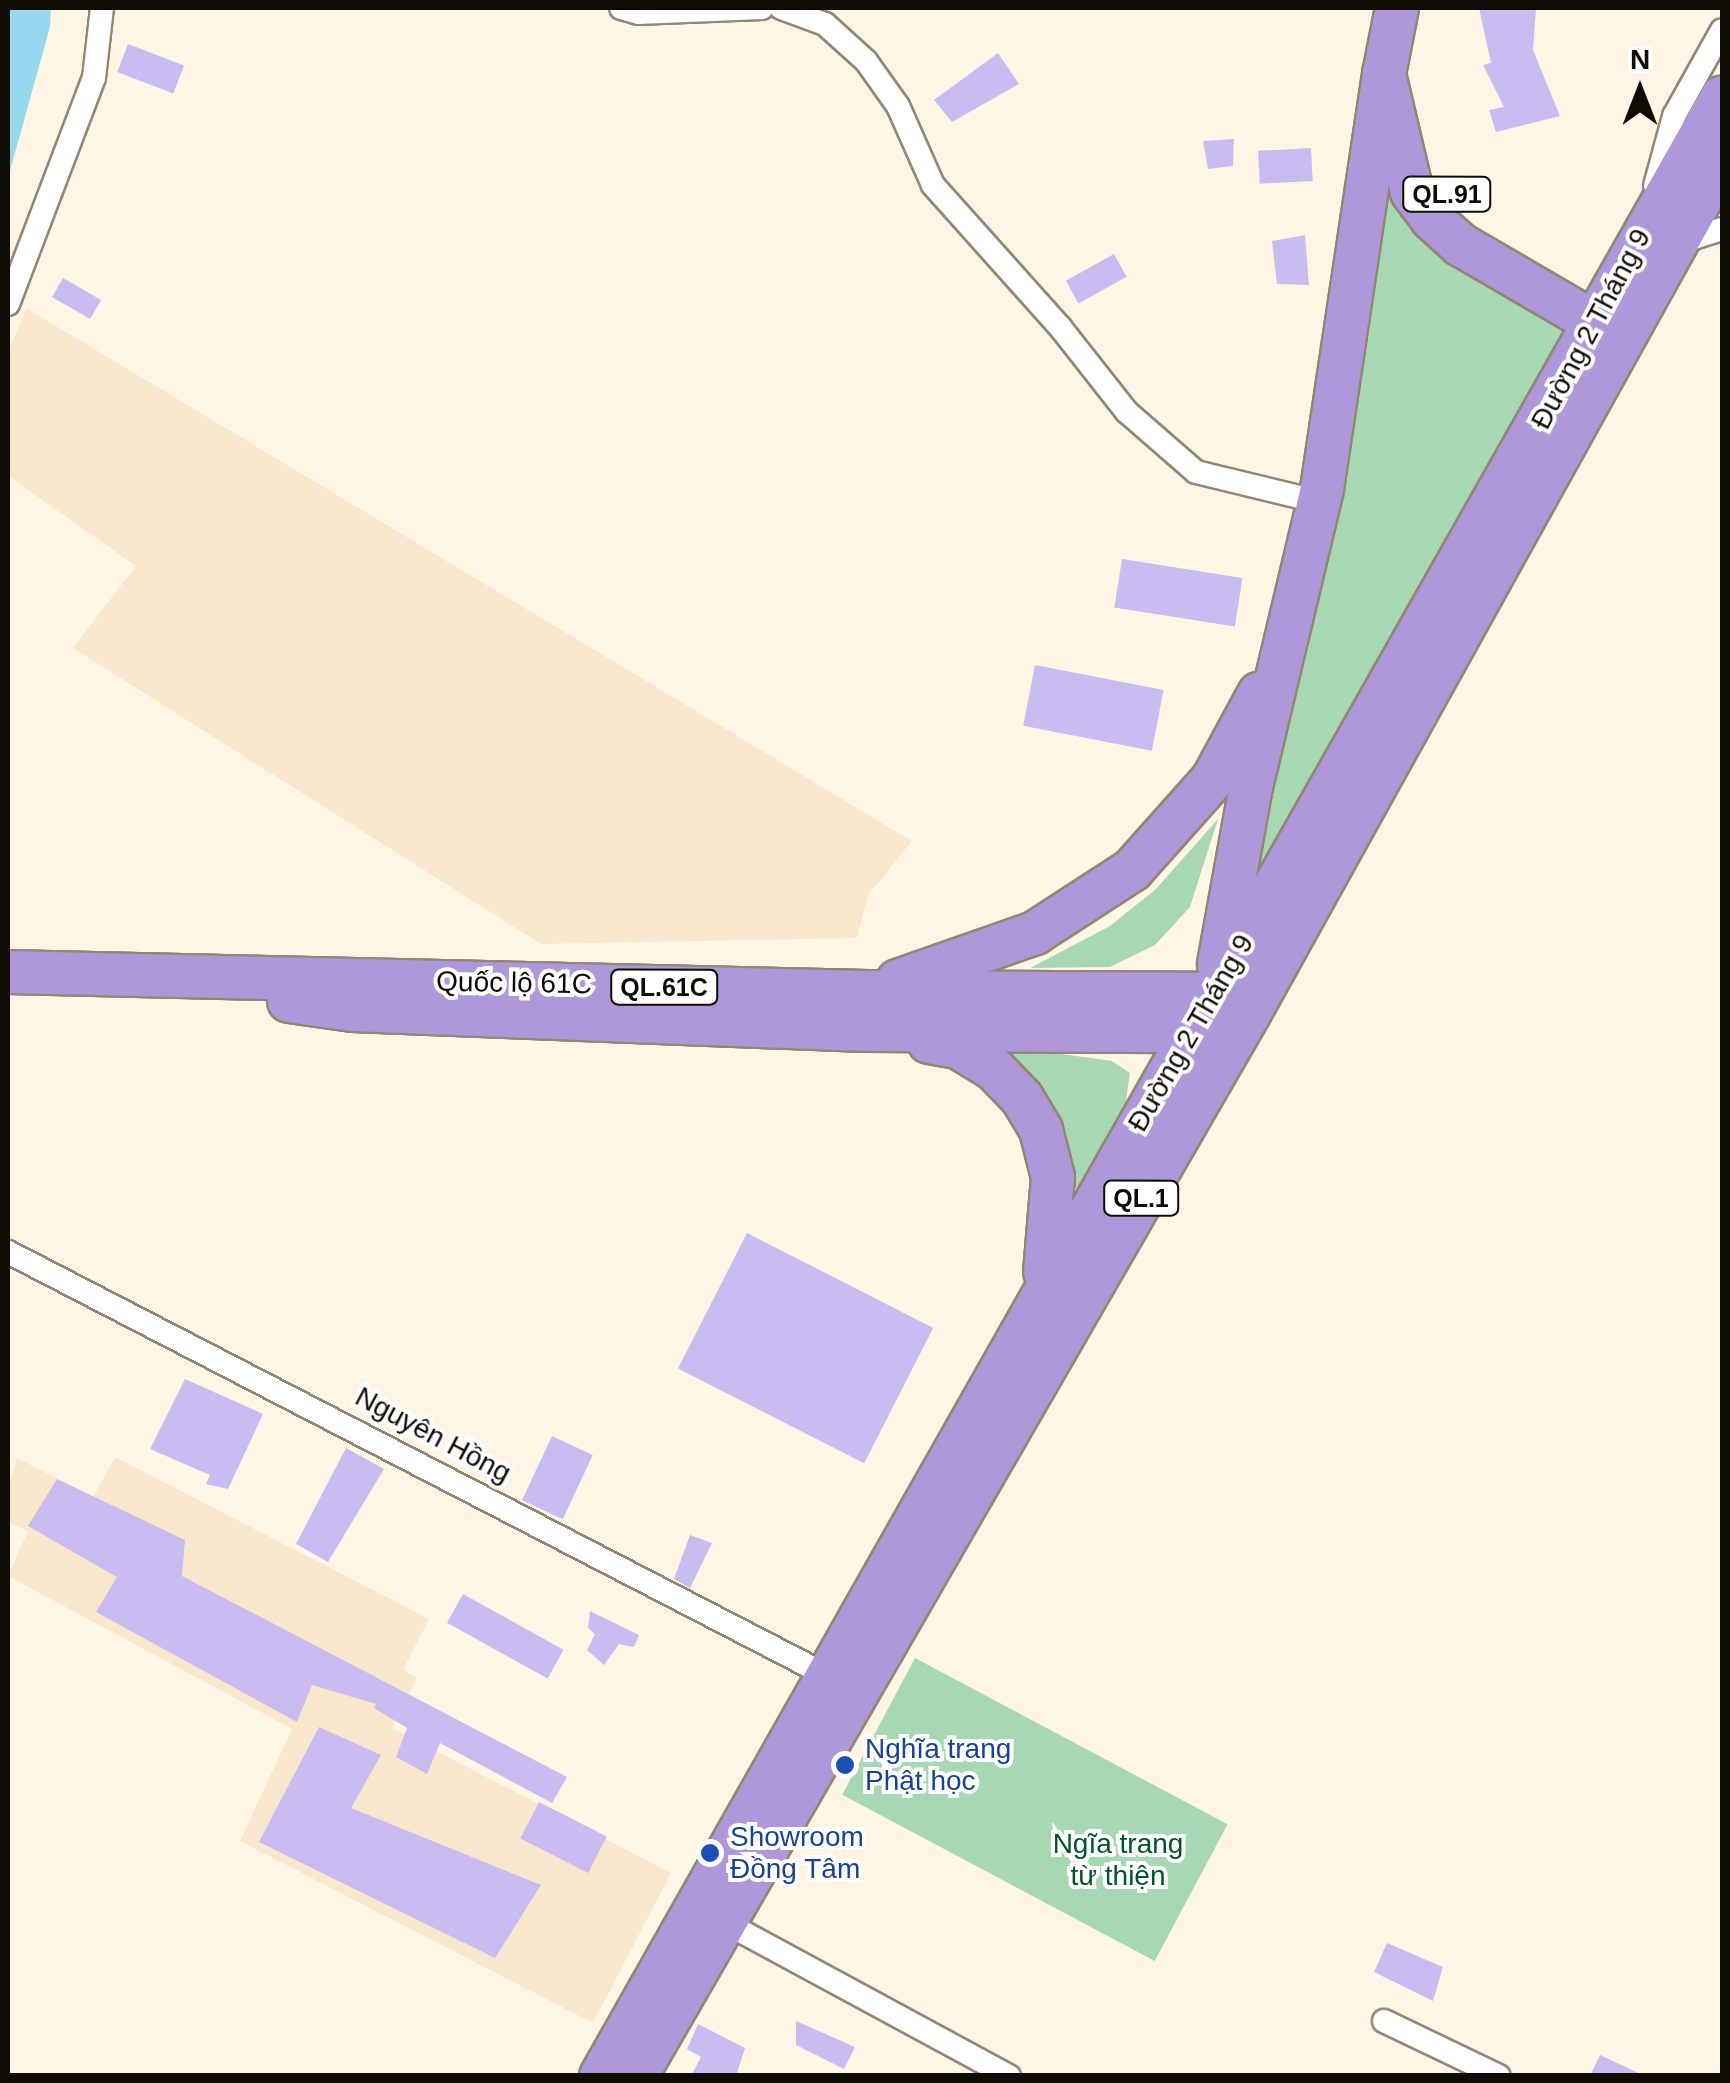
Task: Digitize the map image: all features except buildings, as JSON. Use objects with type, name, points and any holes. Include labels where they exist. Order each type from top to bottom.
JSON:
[{"type":"highway","name":"QL.91","points":[[1397,8],[1384,74],[1412,192],[1432,219],[1461,245],[1618,320]]},
{"type":"highway","name":"QL.91","points":[[1418,8],[1408,58],[1420,137],[1430,171],[1474,222],[1618,320]]},
{"type":"highway","points":[[1221,1022],[1250,791],[1320,502],[1384,74]]},
{"type":"highway","name":"Đường 2 Tháng 9","points":[[636,2076],[1221,1022],[1618,320],[1722,97]]},
{"type":"highway","name":"Đường 2 Tháng 9","points":[[1659,239],[1722,161]]},
{"type":"highway","points":[[866,1011],[1035,933],[1132,870],[1213,779],[1288,641]]},
{"type":"highway","name":"Quốc lộ 61C","points":[[19,973],[866,1011],[1221,1022]]},
{"type":"highway","points":[[866,1011],[958,1047],[994,1069],[1022,1098],[1046,1142],[1054,1177],[1053,1220],[1036,1300]]},
{"type":"highway","name":"Đường 2 Tháng 9","points":[[602,2076],[1036,1300],[1221,1022]]},
{"type":"street","points":[[8,304],[94,78],[102,8]]},
{"type":"street","points":[[620,8],[638,13],[762,8]]},
{"type":"street","points":[[781,8],[825,24],[866,61],[898,106],[933,185],[1060,328],[1128,412],[1196,472],[1320,502]]},
{"type":"street","points":[[1722,30],[1674,116],[1659,239],[1722,229]]},
{"type":"street","name":"Nguyên Hồng","points":[[8,1252],[828,1676]]},
{"type":"street","points":[[724,1922],[1007,2075]]},
{"type":"street","points":[[1384,2021],[1499,2076]]},
{"type":"shaded area","points":[[26,308],[912,841],[868,895],[857,938],[541,944],[73,648],[136,566],[8,476],[8,353]]},
{"type":"shaded area","points":[[115,1457],[429,1619],[403,1670],[417,1678],[392,1728],[671,1873],[593,2023],[240,1841],[292,1729],[8,1576],[28,1531],[8,1522],[8,1488],[17,1458],[93,1497]]},
{"type":"green space","points":[[1394,187],[1572,327],[1247,903],[1238,900],[1269,808],[1309,645],[1383,195]]},
{"type":"green space","points":[[1218,819],[1190,907],[1155,945],[1110,967],[1030,968],[1110,926],[1156,889]]},
{"type":"green space","points":[[1026,1049],[1112,1061],[1130,1073],[1125,1107],[1078,1197],[1065,1148],[983,1050]]},
{"type":"green space","name":"Ngĩa trang từ thiện","points":[[915,1658],[1228,1824],[1155,1961],[842,1795]]},
{"type":"water","points":[[8,8],[51,8],[50,27],[8,178]]},
{"type":"place","name":"Nghĩa trang Phật học","points":[[845,1765]]},
{"type":"place","name":"Showroom Đồng Tâm","points":[[710,1853]]}]
